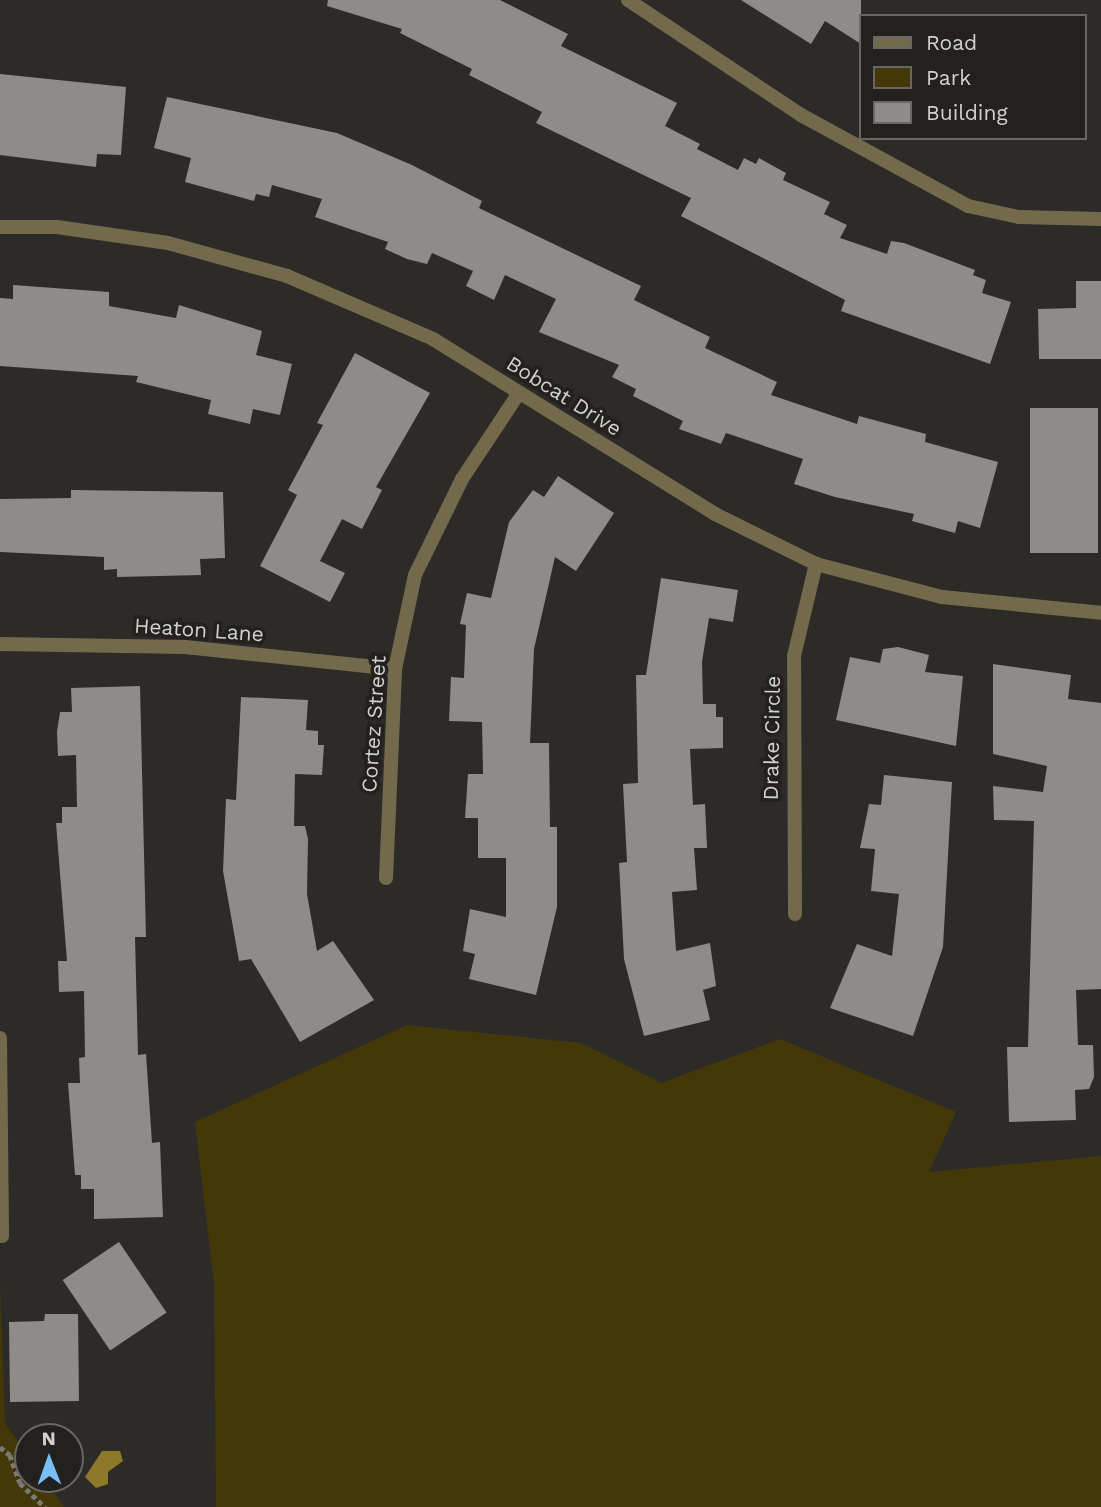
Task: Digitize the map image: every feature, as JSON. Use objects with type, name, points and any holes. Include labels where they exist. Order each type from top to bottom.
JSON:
[{"type":"street","points":[[628,0],[802,115],[968,206],[1019,217],[1101,219]]},
{"type":"street","name":"Bobcat Drive","points":[[0,227],[57,227],[168,243],[287,276],[433,339],[715,514],[817,564],[942,597],[1101,612]]},
{"type":"street","name":"Cortez Street","points":[[386,878],[395,669],[415,575],[462,479],[519,393]]},
{"type":"street","name":"Drake Circle","points":[[795,914],[794,656],[817,564]]},
{"type":"street","name":"Heaton Lane","points":[[0,644],[185,646],[395,669]]},
{"type":"street","points":[[0,1038],[2,1236]]},
{"type":"path","points":[[0,1447],[10,1455],[20,1483],[45,1507]]},
{"type":"green space","points":[[407,1025],[581,1043],[661,1083],[780,1039],[956,1112],[929,1172],[1101,1156],[1101,1507],[216,1507],[214,1285],[195,1122]]},
{"type":"green space","points":[[0,1284],[5,1423],[14,1436],[14,1493],[54,1493],[64,1507],[0,1507]]},
{"type":"shaded area","points":[[102,1451],[120,1451],[123,1461],[108,1472],[108,1484],[96,1488],[85,1477]]},
{"type":"building","points":[[328,0],[500,0],[568,34],[561,46],[677,103],[665,126],[700,144],[697,149],[738,170],[744,158],[756,164],[759,158],[786,173],[783,180],[830,202],[824,214],[847,225],[840,238],[887,254],[891,241],[904,243],[975,270],[973,275],[986,280],[982,293],[1011,302],[990,364],[841,311],[845,300],[681,216],[691,198],[536,123],[542,112],[469,75],[472,69],[400,33],[402,29],[327,6]]},
{"type":"building","points":[[741,0],[861,0],[860,43],[825,21],[811,44]]},
{"type":"building","points":[[0,74],[126,87],[121,155],[97,154],[96,167],[0,155]]},
{"type":"building","points":[[167,97],[337,133],[412,165],[482,201],[479,208],[641,286],[634,300],[710,337],[705,348],[777,382],[771,395],[857,424],[859,416],[926,434],[925,442],[998,462],[980,528],[958,521],[955,533],[912,521],[914,514],[835,497],[794,484],[803,459],[726,433],[721,444],[679,429],[683,421],[633,396],[636,389],[612,377],[619,365],[539,332],[556,299],[505,275],[494,300],[466,286],[473,271],[432,253],[427,264],[407,259],[385,249],[388,242],[315,217],[322,199],[272,185],[269,197],[256,194],[254,201],[185,182],[191,158],[154,148]]},
{"type":"building","points":[[1076,281],[1101,281],[1101,359],[1039,359],[1038,309],[1076,308]]},
{"type":"building","points":[[13,285],[109,292],[109,306],[176,318],[179,305],[262,331],[256,355],[292,364],[280,415],[253,409],[250,424],[208,414],[211,400],[136,382],[138,376],[0,366],[0,298],[13,299]]},
{"type":"building","points":[[355,353],[430,393],[376,487],[382,490],[362,529],[342,519],[320,561],[345,573],[330,602],[260,566],[297,495],[288,490],[323,425],[317,423]]},
{"type":"building","points":[[1030,408],[1098,408],[1098,553],[1030,553]]},
{"type":"building","points":[[558,476],[614,513],[576,571],[555,557],[534,649],[530,743],[549,743],[550,827],[557,827],[557,907],[536,995],[469,979],[475,954],[463,951],[470,909],[506,917],[506,858],[478,858],[478,818],[465,818],[468,774],[483,774],[482,722],[449,721],[451,677],[464,678],[466,625],[460,624],[467,593],[491,598],[509,522],[533,490],[544,497]]},
{"type":"building","points":[[71,490],[223,492],[225,558],[200,559],[201,575],[117,577],[117,569],[104,570],[104,557],[0,552],[0,499],[71,498]]},
{"type":"building","points":[[661,578],[738,590],[733,622],[709,618],[702,662],[703,704],[716,704],[716,717],[723,717],[723,748],[690,749],[693,805],[705,804],[707,848],[694,848],[697,890],[672,892],[676,951],[710,943],[716,986],[703,990],[710,1020],[644,1036],[624,959],[619,863],[627,862],[623,784],[638,783],[636,675],[646,675]]},
{"type":"building","points":[[898,647],[929,655],[925,672],[963,676],[956,746],[836,720],[850,657],[880,663],[883,649]]},
{"type":"building","points":[[993,664],[1071,675],[1068,699],[1101,703],[1101,989],[1076,990],[1078,1045],[1093,1045],[1094,1077],[1089,1089],[1075,1090],[1076,1120],[1009,1122],[1007,1047],[1028,1047],[1034,821],[994,820],[993,786],[1043,792],[1047,766],[993,754]]},
{"type":"building","points":[[140,686],[146,937],[135,937],[138,1055],[146,1054],[152,1143],[160,1142],[163,1217],[94,1219],[94,1189],[81,1189],[81,1175],[75,1175],[68,1083],[80,1083],[79,1058],[85,1057],[84,991],[59,992],[58,961],[67,961],[56,823],[62,823],[62,807],[77,807],[76,755],[58,756],[57,732],[60,712],[72,712],[71,688]]},
{"type":"building","points":[[241,697],[308,700],[306,730],[318,731],[318,745],[324,745],[322,775],[295,774],[294,826],[305,826],[308,839],[307,894],[317,951],[333,941],[374,1000],[300,1042],[251,959],[239,961],[223,871],[226,799],[236,800]]},
{"type":"building","points":[[884,775],[952,782],[943,947],[913,1036],[830,1008],[857,944],[892,956],[899,894],[871,891],[875,849],[860,848],[869,804],[881,805]]},
{"type":"building","points":[[119,1242],[167,1312],[110,1350],[63,1280]]},
{"type":"building","points":[[45,1314],[78,1314],[79,1401],[10,1402],[9,1322],[44,1321]]}]
